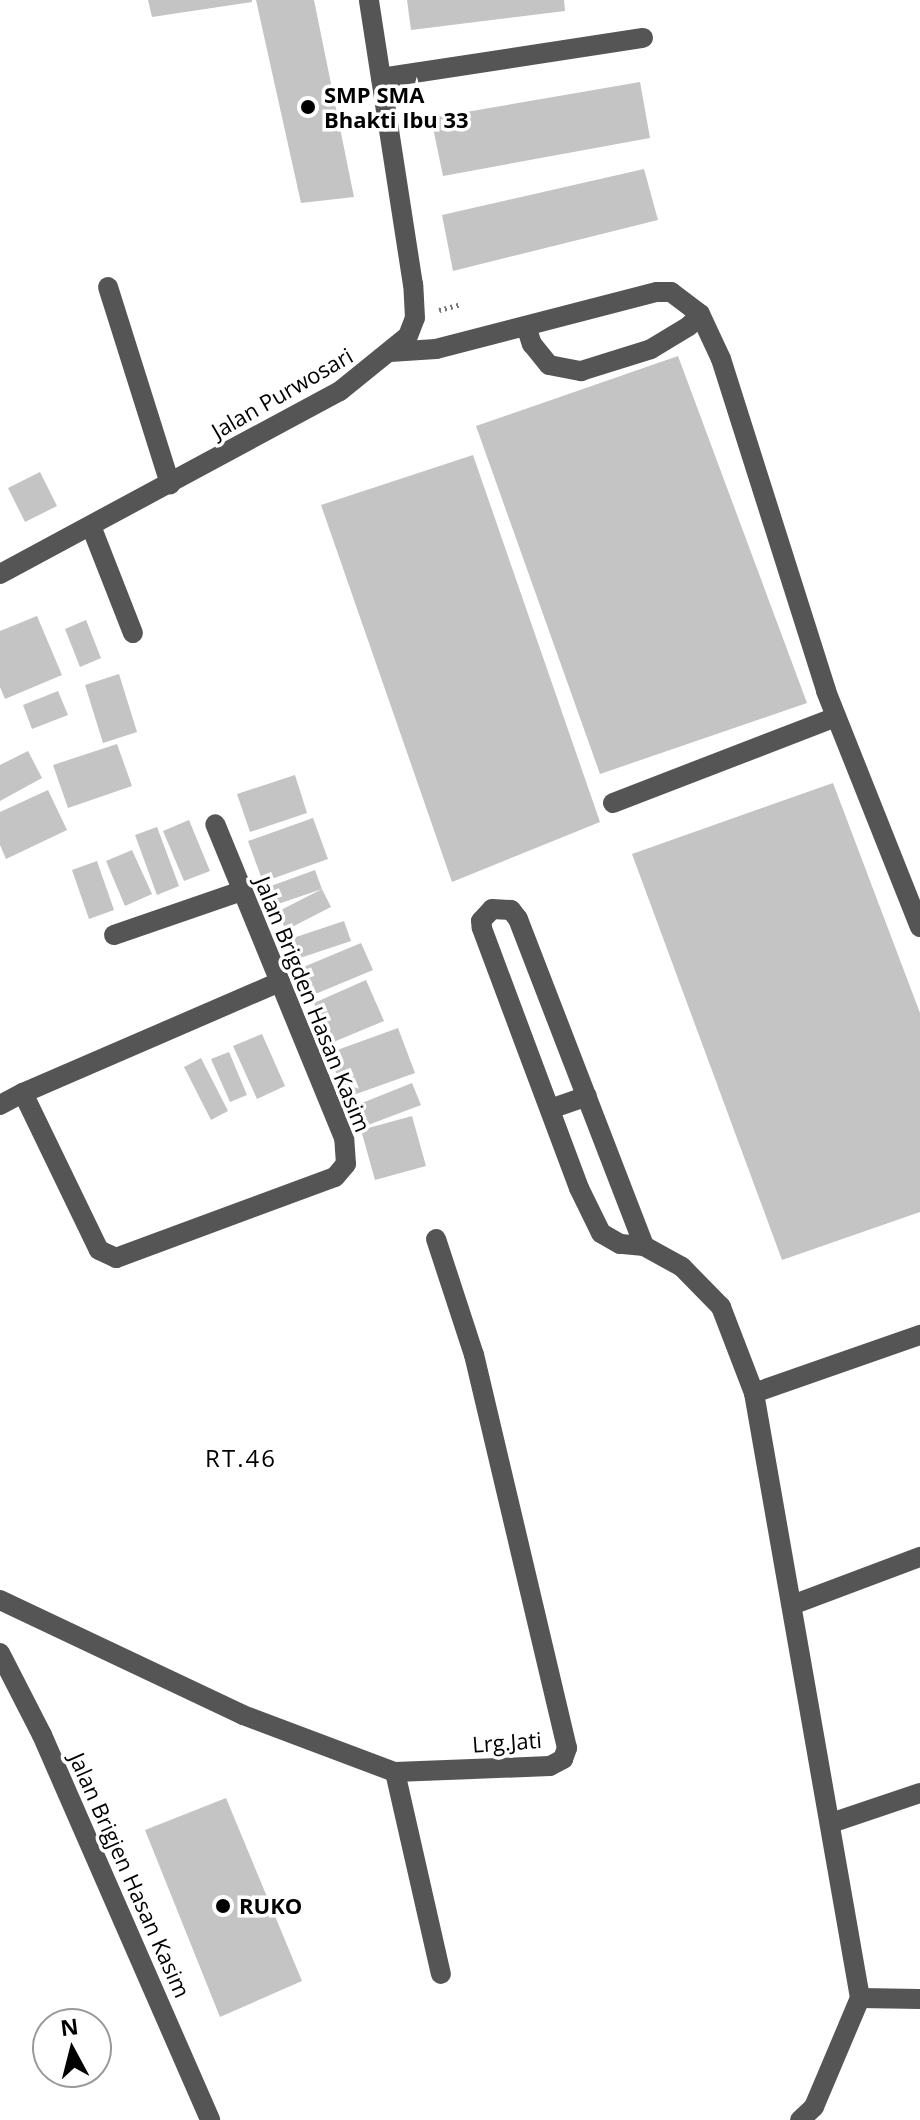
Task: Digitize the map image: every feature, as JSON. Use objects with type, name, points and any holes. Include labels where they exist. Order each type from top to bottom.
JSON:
[{"type":"street","name":"Jalan Purwosari","points":[[0,574],[340,391],[408,336],[415,318],[369,0]]},
{"type":"street","points":[[381,78],[643,38]]},
{"type":"street","points":[[108,287],[170,484]]},
{"type":"street","points":[[390,352],[436,349],[657,292],[671,292],[700,314],[721,359],[836,717],[920,927]]},
{"type":"street","points":[[526,326],[532,344],[549,365],[581,371],[651,349],[689,326],[700,314]]},
{"type":"street","points":[[91,526],[133,633]]},
{"type":"street","points":[[613,803],[836,717]]},
{"type":"street","name":"Jalan Brigden Hasan Kasim","points":[[23,1093],[99,1250],[116,1258],[335,1177],[346,1164],[344,1138],[215,824]]},
{"type":"street","points":[[114,935],[242,891]]},
{"type":"street","points":[[644,1246],[518,919],[511,910],[492,909],[481,921],[482,928],[550,1109],[601,1233],[620,1244],[644,1246],[682,1267],[721,1307],[754,1393],[860,1998],[814,2107],[800,2120]]},
{"type":"street","points":[[0,1105],[280,982]]},
{"type":"street","points":[[550,1109],[587,1096]]},
{"type":"street","name":"Lrg.Jati","points":[[0,1600],[243,1715],[395,1772],[550,1766],[563,1759],[567,1748],[474,1355],[436,1239]]},
{"type":"street","points":[[754,1393],[920,1335]]},
{"type":"street","points":[[792,1605],[920,1557]]},
{"type":"street","name":"Jalan Brigjen Hasan Kasim","points":[[0,1653],[42,1735],[210,2120]]},
{"type":"street","points":[[395,1772],[441,1974]]},
{"type":"street","points":[[831,1823],[920,1793]]},
{"type":"street","points":[[860,1998],[920,1999]]},
{"type":"building","points":[[148,0],[252,0],[252,2],[152,17]]},
{"type":"building","name":"SMP SMA Bhakti Ibu 33","points":[[256,0],[314,0],[354,197],[301,203]]},
{"type":"building","points":[[407,0],[564,0],[565,11],[411,30]]},
{"type":"building","points":[[640,82],[650,138],[443,176],[431,118]]},
{"type":"building","points":[[644,169],[658,220],[453,271],[442,215]]},
{"type":"building","points":[[678,356],[807,703],[600,774],[476,426]]},
{"type":"building","points":[[473,455],[600,822],[452,882],[321,505]]},
{"type":"building","points":[[40,472],[57,506],[25,522],[8,488]]},
{"type":"building","points":[[37,616],[62,675],[5,699],[0,687],[0,631]]},
{"type":"building","points":[[86,620],[101,658],[80,667],[65,629]]},
{"type":"building","points":[[119,674],[137,732],[103,743],[85,685]]},
{"type":"building","points":[[58,691],[68,715],[32,729],[23,705]]},
{"type":"building","points":[[117,744],[132,786],[68,808],[53,765]]},
{"type":"building","points":[[28,751],[42,778],[0,801],[0,765]]},
{"type":"building","points":[[295,775],[307,813],[250,832],[237,794]]},
{"type":"building","points":[[833,783],[920,1013],[920,1212],[782,1260],[632,854]]},
{"type":"building","points":[[48,790],[67,830],[6,859],[0,845],[0,812]]},
{"type":"building","points":[[313,818],[328,859],[263,882],[248,841]]},
{"type":"building","points":[[189,820],[210,871],[184,881],[163,831]]},
{"type":"building","points":[[157,827],[179,886],[157,895],[135,835]]},
{"type":"building","points":[[132,850],[152,894],[125,906],[106,861]]},
{"type":"building","points":[[97,861],[114,910],[89,919],[72,870]]},
{"type":"building","points":[[315,870],[322,889],[278,904],[271,886]]},
{"type":"building","points":[[322,889],[331,907],[286,930],[277,912]]},
{"type":"building","points":[[344,921],[351,941],[300,958],[293,938]]},
{"type":"building","points":[[361,943],[373,970],[313,995],[301,968]]},
{"type":"building","points":[[366,980],[384,1021],[331,1043],[314,1003]]},
{"type":"building","points":[[398,1028],[415,1073],[345,1098],[329,1053]]},
{"type":"building","points":[[262,1034],[285,1086],[257,1099],[233,1046]]},
{"type":"building","points":[[229,1052],[247,1095],[230,1102],[211,1059]]},
{"type":"building","points":[[201,1058],[228,1111],[211,1120],[184,1067]]},
{"type":"building","points":[[412,1083],[421,1105],[360,1128],[352,1107]]},
{"type":"building","points":[[412,1116],[426,1166],[375,1180],[361,1130]]},
{"type":"building","name":"RUKO","points":[[226,1798],[302,1981],[220,2017],[145,1830]]},
{"type":"place","name":"SMP SMA Bhakti Ibu 33","points":[[308,107]]},
{"type":"place","name":"RUKO","points":[[223,1906]]},
{"type":"district","name":"RT.46","points":[[241,1458]]}]
